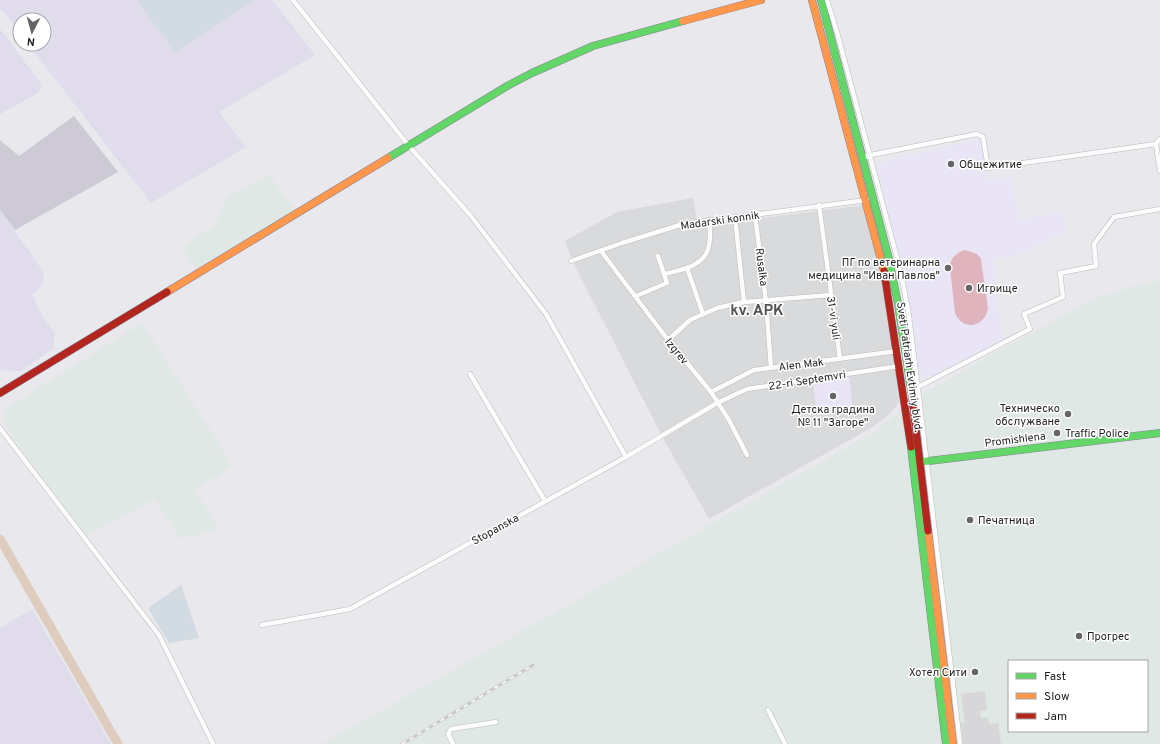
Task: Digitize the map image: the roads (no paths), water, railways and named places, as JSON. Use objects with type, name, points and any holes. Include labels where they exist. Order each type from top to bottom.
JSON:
[{"type":"main road","points":[[0,394],[527,76],[593,46],[756,0]]},
{"type":"main road","name":"Sveti Patriarh Evtimiy blvd.","points":[[812,0],[869,200],[889,259],[898,304],[911,394],[923,462],[953,744]]},
{"type":"main road","name":"Sveti Patriarh Evtimiy blvd.","points":[[821,0],[862,158],[869,200],[882,260],[897,351],[914,475],[946,744]]},
{"type":"main road","name":"Promishlena","points":[[923,462],[1160,432]]},
{"type":"main road","points":[[910,448],[923,462],[914,475]]},
{"type":"street","points":[[293,0],[409,146],[471,216],[546,314],[626,457]]},
{"type":"street","points":[[827,0],[838,32],[902,274],[918,387],[923,462],[960,744]]},
{"type":"street","points":[[862,158],[977,134],[983,136],[988,168],[1156,144],[1160,139]]},
{"type":"street","points":[[1156,144],[1160,171]]},
{"type":"street","name":"Madarski konnik","points":[[572,261],[622,243],[683,224],[869,200]]},
{"type":"street","name":"31-vi yuli","points":[[819,206],[840,359]]},
{"type":"street","points":[[911,394],[918,387],[1030,329],[1024,314],[1063,297],[1060,273],[1096,266],[1094,244],[1114,217],[1160,209]]},
{"type":"street","name":"Rusalka","points":[[755,215],[766,301],[771,368]]},
{"type":"street","points":[[735,217],[744,302]]},
{"type":"street","points":[[664,274],[687,268],[701,260],[706,254],[709,245],[709,220]]},
{"type":"street","name":"Izgrev","points":[[601,251],[668,340],[711,392],[729,420],[747,455]]},
{"type":"street","points":[[636,296],[667,284],[658,256]]},
{"type":"street","points":[[687,268],[703,314]]},
{"type":"street","points":[[668,340],[690,320],[717,308],[744,302],[831,295]]},
{"type":"street","name":"Alen Mak","points":[[711,392],[754,370],[897,351]]},
{"type":"street","name":"22-ri Septemvri","points":[[718,403],[747,390],[899,366]]},
{"type":"street","points":[[470,374],[545,501]]},
{"type":"street","name":"Stopanska","points":[[262,625],[350,609],[626,457],[718,403]]},
{"type":"street","points":[[0,428],[159,635],[213,744]]},
{"type":"street","points":[[768,710],[785,744]]},
{"type":"street","points":[[452,744],[448,734],[451,729],[496,722]]},
{"type":"waterway","points":[[0,539],[118,744]]},
{"type":"railway","points":[[402,744],[533,665]]},
{"type":"place","name":"Общежитие","points":[[951,164]]},
{"type":"place","name":"ПГ по ветеринарна медицина \"Иван Павлов\"","points":[[948,268]]},
{"type":"place","name":"Игрище","points":[[969,288]]},
{"type":"place","name":"Детска градина № 11 \"Загоре\"","points":[[833,396]]},
{"type":"place","name":"Техническо обслужване","points":[[1068,414]]},
{"type":"place","name":"Traffic Police","points":[[1057,433]]},
{"type":"place","name":"Печатница","points":[[970,520]]},
{"type":"place","name":"Прогрес","points":[[1079,636]]},
{"type":"place","name":"Хотел Сити","points":[[975,672]]},
{"type":"district","name":"kv. APK","points":[[757,310]]}]
